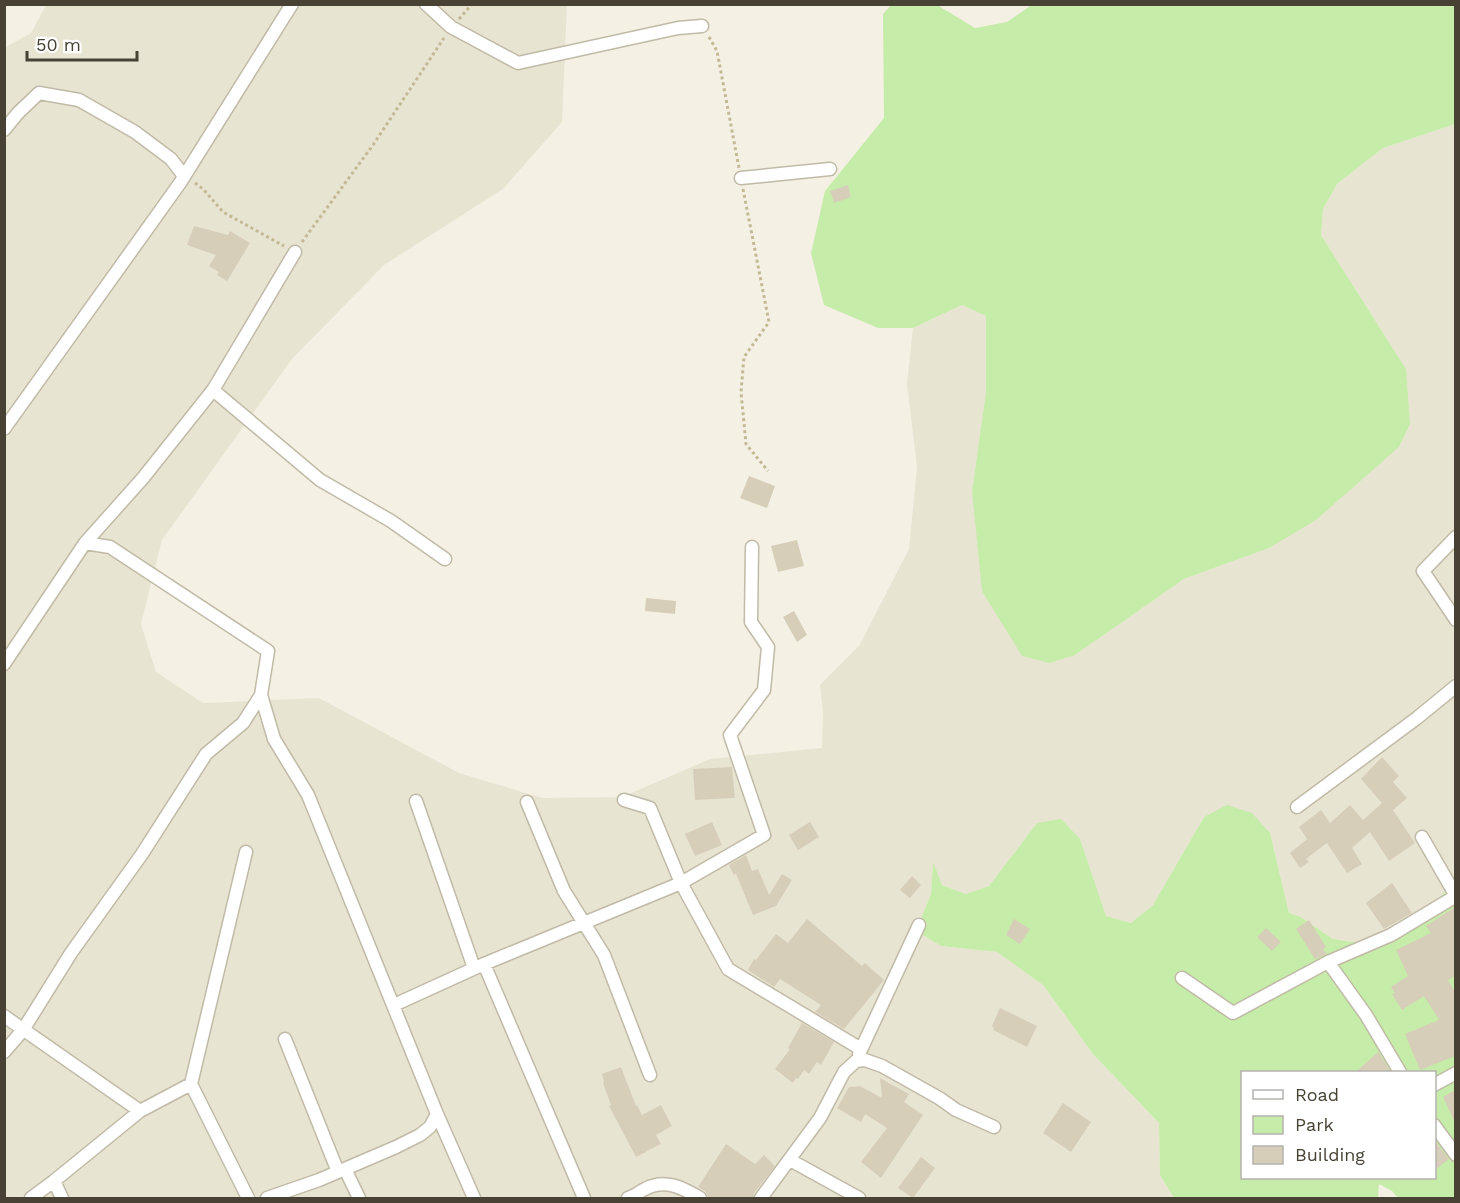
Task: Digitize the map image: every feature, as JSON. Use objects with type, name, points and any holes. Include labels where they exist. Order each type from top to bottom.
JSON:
[{"type":"street","points":[[4,429],[184,176],[292,4]]},
{"type":"street","points":[[426,4],[451,27],[518,63],[678,28],[702,26]]},
{"type":"street","points":[[4,130],[39,93],[79,100],[135,132],[171,159],[184,176]]},
{"type":"street","points":[[741,178],[831,169]]},
{"type":"street","points":[[4,664],[85,543],[144,478],[213,390],[295,252]]},
{"type":"street","points":[[213,390],[320,480],[391,521],[445,559]]},
{"type":"street","points":[[1455,537],[1423,571],[1455,620]]},
{"type":"street","points":[[4,1052],[23,1030],[71,953],[141,854],[206,754],[243,723],[261,695],[268,651],[110,547],[85,543]]},
{"type":"street","points":[[394,1005],[479,966],[681,884],[764,835],[730,735],[764,690],[768,647],[751,622],[752,547]]},
{"type":"street","points":[[1297,807],[1417,718],[1455,686]]},
{"type":"street","points":[[261,695],[274,739],[308,795],[437,1114],[474,1198]]},
{"type":"street","points":[[624,800],[650,808],[681,884],[728,969],[865,1060],[882,1066],[956,1110],[994,1127]]},
{"type":"street","points":[[416,801],[479,966],[584,1198]]},
{"type":"street","points":[[526,802],[564,891],[604,955],[650,1075]]},
{"type":"street","points":[[1182,978],[1233,1013],[1328,962],[1391,935],[1455,896],[1422,837]]},
{"type":"street","points":[[246,852],[191,1084],[248,1198]]},
{"type":"street","points":[[761,1198],[820,1118],[844,1072],[858,1055],[919,925]]},
{"type":"street","points":[[1328,962],[1366,1015],[1399,1071]]},
{"type":"street","points":[[4,1016],[140,1111]]},
{"type":"street","points":[[285,1039],[342,1170],[359,1198]]},
{"type":"street","points":[[1436,1085],[1455,1073]]},
{"type":"street","points":[[31,1198],[140,1111],[191,1084]]},
{"type":"street","points":[[267,1198],[342,1170],[420,1135],[430,1127],[437,1114]]},
{"type":"street","points":[[1436,1128],[1455,1155]]},
{"type":"street","points":[[789,1160],[859,1198]]},
{"type":"street","points":[[54,1181],[62,1198]]},
{"type":"street","points":[[628,1198],[655,1185],[682,1187],[700,1198]]},
{"type":"path","points":[[184,176],[202,189],[223,212],[295,252],[373,145],[451,27],[471,4]]},
{"type":"path","points":[[702,26],[717,51],[769,322],[744,357],[741,392],[746,444],[768,471]]},
{"type":"shaded area","points":[[46,5],[567,5],[562,122],[503,189],[384,265],[292,359],[162,540],[141,624],[156,672],[203,703],[319,698],[459,773],[542,798],[622,797],[710,759],[822,748],[823,712],[820,685],[859,646],[909,549],[917,467],[907,384],[913,328],[962,305],[986,316],[986,392],[972,491],[1075,655],[1184,579],[1269,548],[1406,369],[1321,235],[1323,209],[1337,184],[1383,148],[1455,124],[1455,882],[1406,931],[1359,943],[1333,939],[1301,917],[1289,913],[1270,833],[1204,817],[1153,905],[1132,923],[1106,916],[1080,839],[1037,823],[989,886],[966,894],[942,885],[933,864],[931,894],[916,931],[941,946],[997,952],[1043,985],[1093,1054],[1159,1123],[1160,1175],[1174,1198],[5,1198],[4,48],[31,33]]},
{"type":"green space","points":[[1033,4],[1455,5],[1455,124],[1383,148],[1337,184],[1323,209],[1321,235],[1406,369],[1410,424],[1399,447],[1316,520],[1269,548],[1184,579],[1075,655],[1049,663],[1022,656],[982,591],[972,491],[986,392],[986,316],[962,305],[913,328],[878,328],[824,305],[811,253],[825,191],[884,118],[883,14],[891,5],[937,5],[975,28],[1007,22]]},
{"type":"green space","points":[[1227,805],[1252,813],[1270,833],[1289,913],[1301,917],[1333,939],[1359,943],[1406,931],[1455,882],[1455,1198],[1398,1198],[1392,1191],[1379,1184],[1378,1198],[1174,1198],[1160,1175],[1159,1123],[1093,1054],[1043,985],[997,952],[941,946],[916,931],[931,894],[933,862],[942,885],[966,894],[989,886],[1037,823],[1061,819],[1080,839],[1106,916],[1131,923],[1153,905],[1204,817]]},
{"type":"building","points":[[848,185],[851,197],[834,203],[830,191]]},
{"type":"building","points":[[194,226],[228,235],[230,231],[250,243],[227,281],[209,266],[216,255],[187,245]]},
{"type":"building","points":[[749,476],[775,486],[767,508],[740,498]]},
{"type":"building","points":[[797,540],[804,566],[778,572],[771,546]]},
{"type":"building","points":[[646,598],[676,601],[675,614],[645,611]]},
{"type":"building","points":[[794,611],[807,635],[797,642],[783,617]]},
{"type":"building","points":[[1382,757],[1399,776],[1393,782],[1407,798],[1393,810],[1415,843],[1389,861],[1370,832],[1352,848],[1362,864],[1347,873],[1327,843],[1306,859],[1309,862],[1300,868],[1290,853],[1307,839],[1299,827],[1321,810],[1330,823],[1350,805],[1363,820],[1382,803],[1361,779]]},
{"type":"building","points":[[732,767],[735,798],[695,800],[693,769]]},
{"type":"building","points":[[712,822],[722,845],[695,856],[685,834]]},
{"type":"building","points":[[810,822],[819,837],[798,850],[789,835]]},
{"type":"building","points":[[746,855],[752,871],[758,869],[769,895],[782,874],[792,880],[776,906],[753,915],[736,874],[734,875],[729,865]]},
{"type":"building","points":[[912,876],[921,885],[910,898],[900,890]]},
{"type":"building","points":[[1392,883],[1412,913],[1384,929],[1366,903]]},
{"type":"building","points":[[1455,907],[1455,976],[1448,980],[1455,992],[1455,1056],[1420,1070],[1405,1034],[1439,1020],[1424,996],[1402,1010],[1392,994],[1395,993],[1391,987],[1408,976],[1396,950],[1431,933],[1426,926]]},
{"type":"building","points":[[807,919],[862,966],[865,963],[884,980],[844,1029],[815,1012],[821,1005],[780,979],[774,987],[748,970],[754,959],[756,960],[776,934],[788,943]]},
{"type":"building","points":[[1014,919],[1030,929],[1020,944],[1006,935]]},
{"type":"building","points":[[1309,920],[1326,947],[1323,949],[1327,954],[1315,959],[1296,929]]},
{"type":"building","points":[[1266,928],[1281,942],[1272,951],[1257,937]]},
{"type":"building","points":[[1000,1008],[1037,1026],[1027,1047],[993,1030],[992,1026]]},
{"type":"building","points":[[802,1023],[834,1042],[821,1065],[817,1062],[809,1074],[804,1070],[793,1083],[775,1069],[790,1049],[788,1048]]},
{"type":"building","points":[[1378,1052],[1390,1071],[1357,1071]]},
{"type":"building","points":[[621,1067],[636,1106],[642,1115],[661,1105],[672,1126],[656,1135],[661,1144],[636,1157],[609,1106],[611,1105],[603,1083],[602,1074]]},
{"type":"building","points":[[880,1078],[909,1094],[904,1102],[923,1115],[881,1178],[861,1162],[887,1128],[865,1114],[861,1122],[837,1108],[849,1087],[860,1086],[882,1098]]},
{"type":"building","points":[[1455,1090],[1455,1123],[1443,1097]]},
{"type":"building","points":[[1063,1103],[1091,1122],[1071,1152],[1043,1133]]},
{"type":"building","points":[[1436,1143],[1449,1159],[1436,1169]]},
{"type":"building","points":[[726,1144],[755,1164],[764,1155],[775,1166],[754,1193],[753,1198],[709,1198],[705,1191],[698,1187]]},
{"type":"building","points":[[921,1157],[935,1168],[913,1198],[898,1188]]}]
